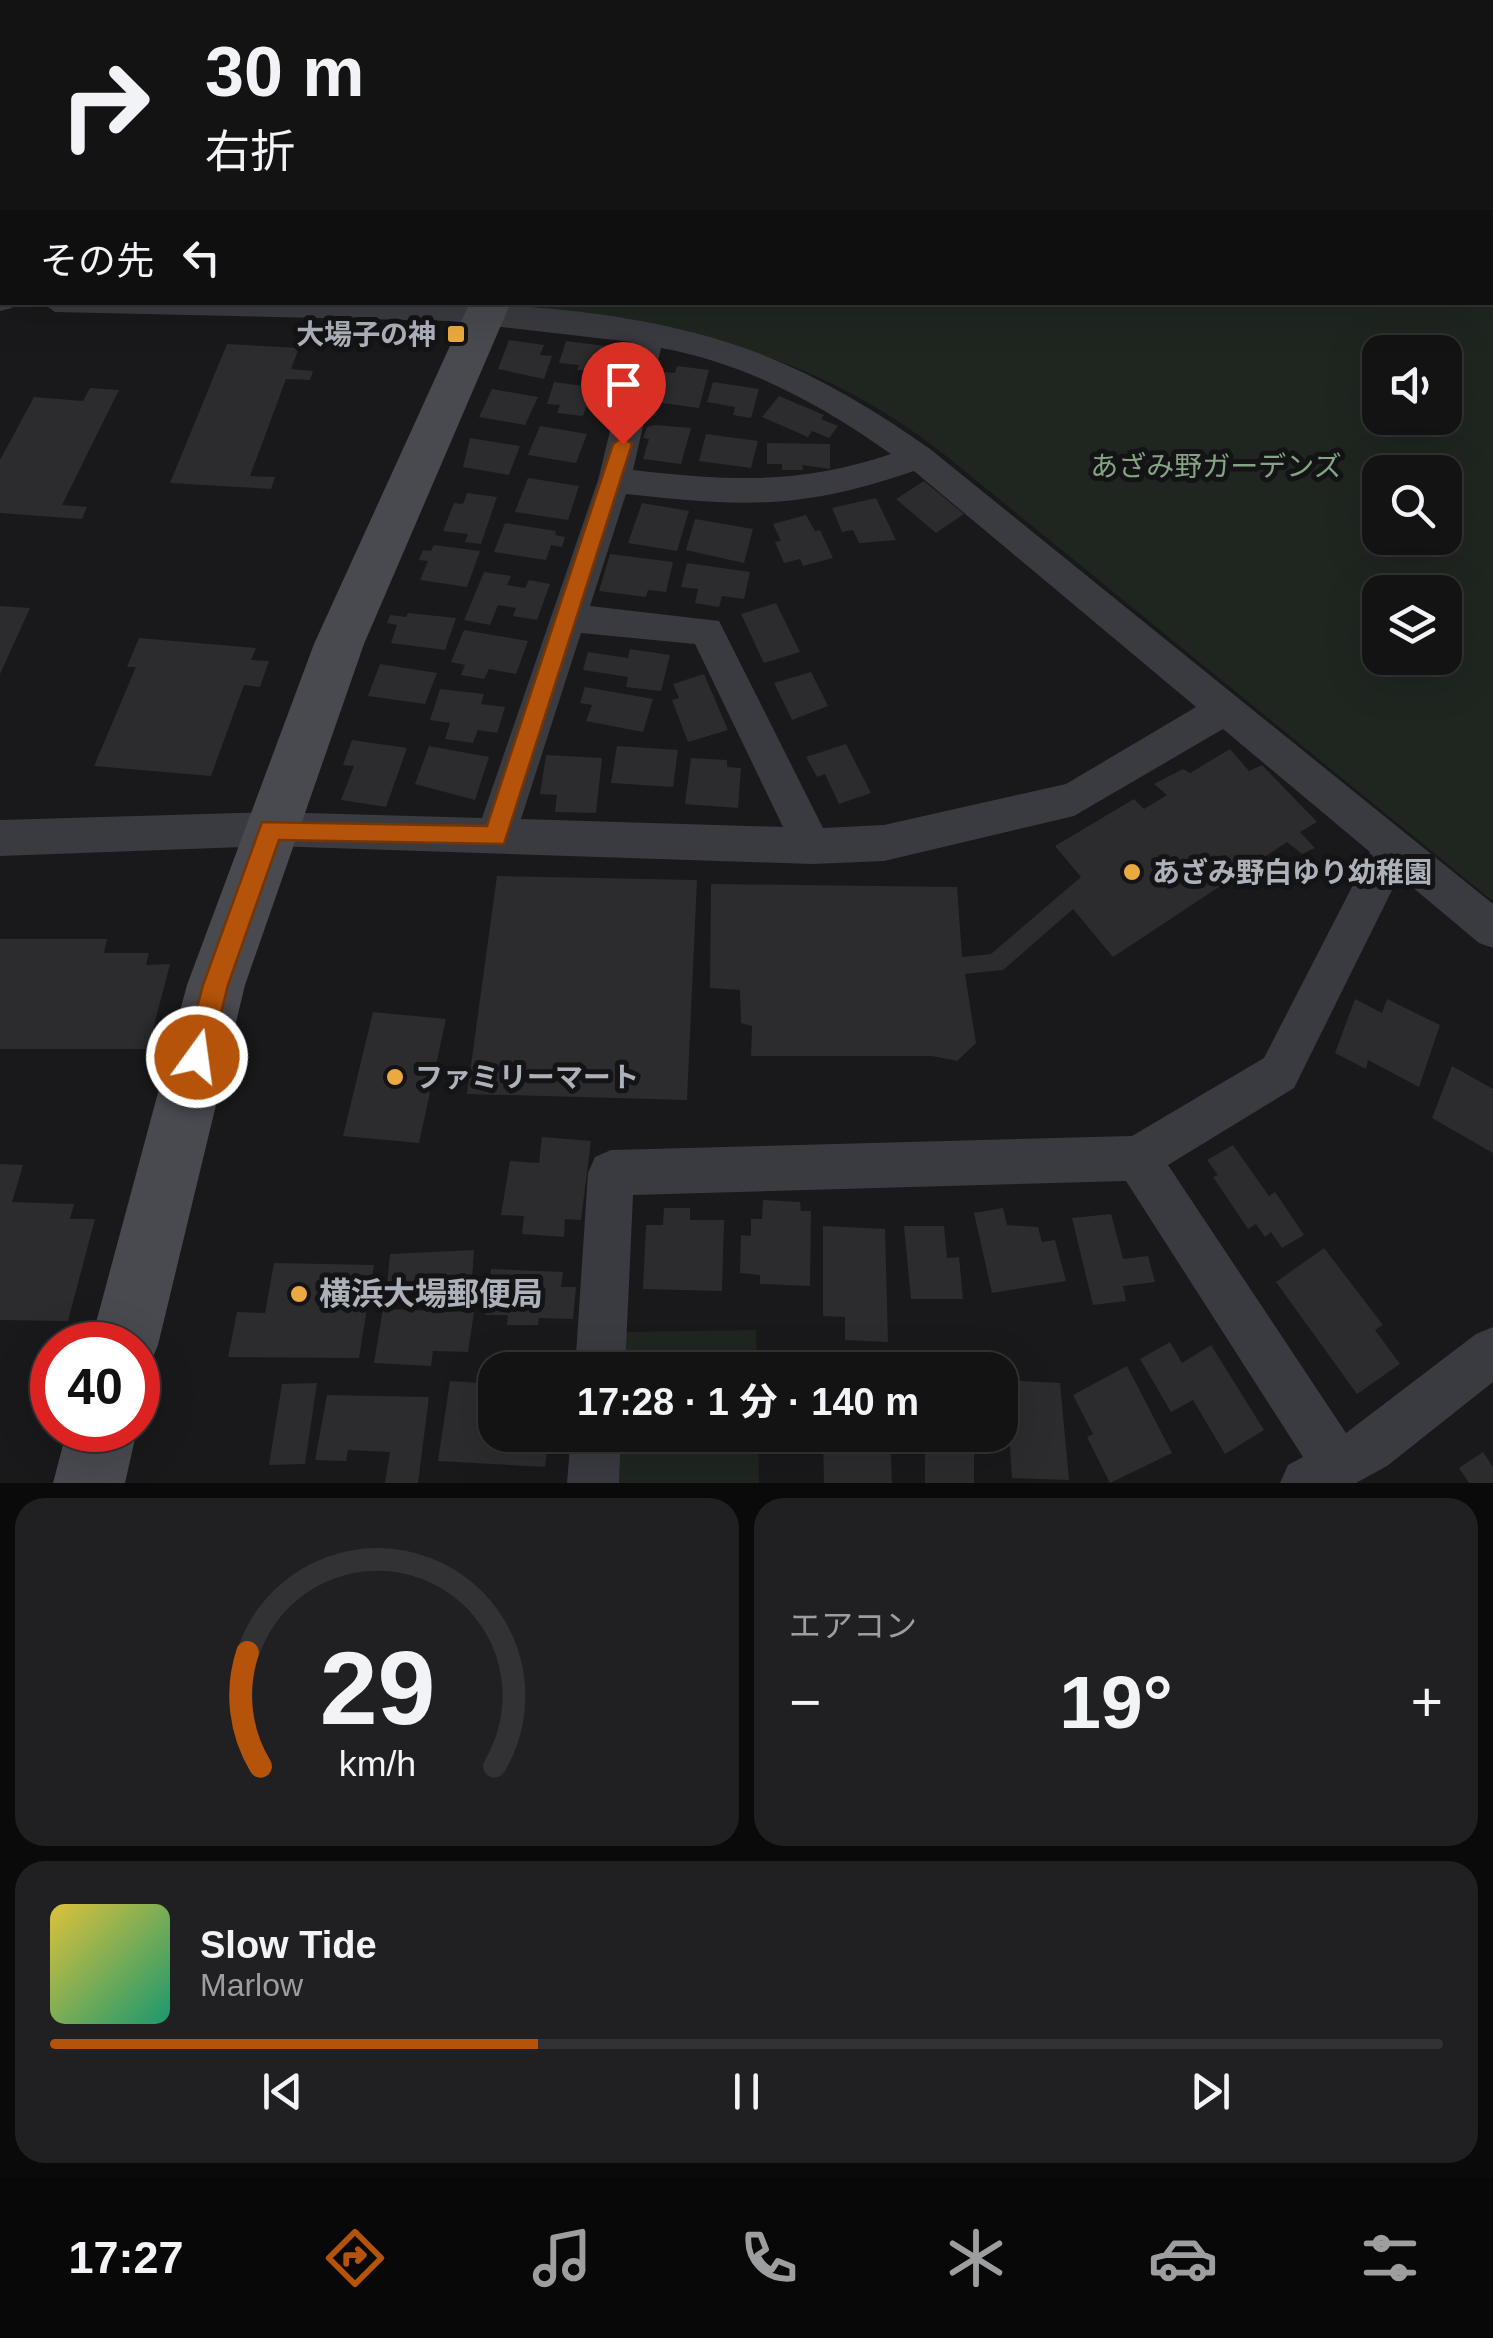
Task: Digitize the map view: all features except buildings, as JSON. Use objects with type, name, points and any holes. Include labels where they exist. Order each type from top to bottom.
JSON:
[{"type":"street","points":[[272,305],[489,308],[684,342],[790,380],[856,415],[920,457],[1493,929]]},
{"type":"street","points":[[130,1322],[216,985],[271,829],[338,644],[489,308]]},
{"type":"street","points":[[496,836],[614,480],[649,336]]},
{"type":"street","points":[[614,480],[726,492],[792,491],[861,477],[920,457]]},
{"type":"street","points":[[568,618],[706,631],[812,846]]},
{"type":"street","points":[[0,838],[271,829],[812,846],[884,843],[1074,800],[1224,709]]},
{"type":"street","points":[[601,1352],[611,1174],[1137,1158],[1279,1073],[1394,845]]},
{"type":"street","points":[[1137,1158],[1322,1474],[1368,1448],[1493,1351]]},
{"type":"street","points":[[89,1483],[97,1452]]},
{"type":"street","points":[[593,1483],[595,1452]]},
{"type":"green space","name":"あざみ野ガーデンズ","points":[[534,305],[1493,305],[1493,901],[940,451],[892,417],[796,368],[699,337]]},
{"type":"green space","points":[[756,1330],[757,1352],[623,1352],[624,1332]]},
{"type":"green space","points":[[620,1452],[758,1452],[759,1483],[619,1483]]},
{"type":"place","name":"大場子の神","points":[[456,334]]},
{"type":"place","name":"あざみ野白ゆり幼稚園","points":[[1132,872]]},
{"type":"place","name":"ファミリーマート","points":[[395,1077]]},
{"type":"place","name":"横浜大場郵便局","points":[[299,1294]]},
{"type":"route","points":[[197,1057],[216,985],[271,829],[496,836],[623,444]]}]
